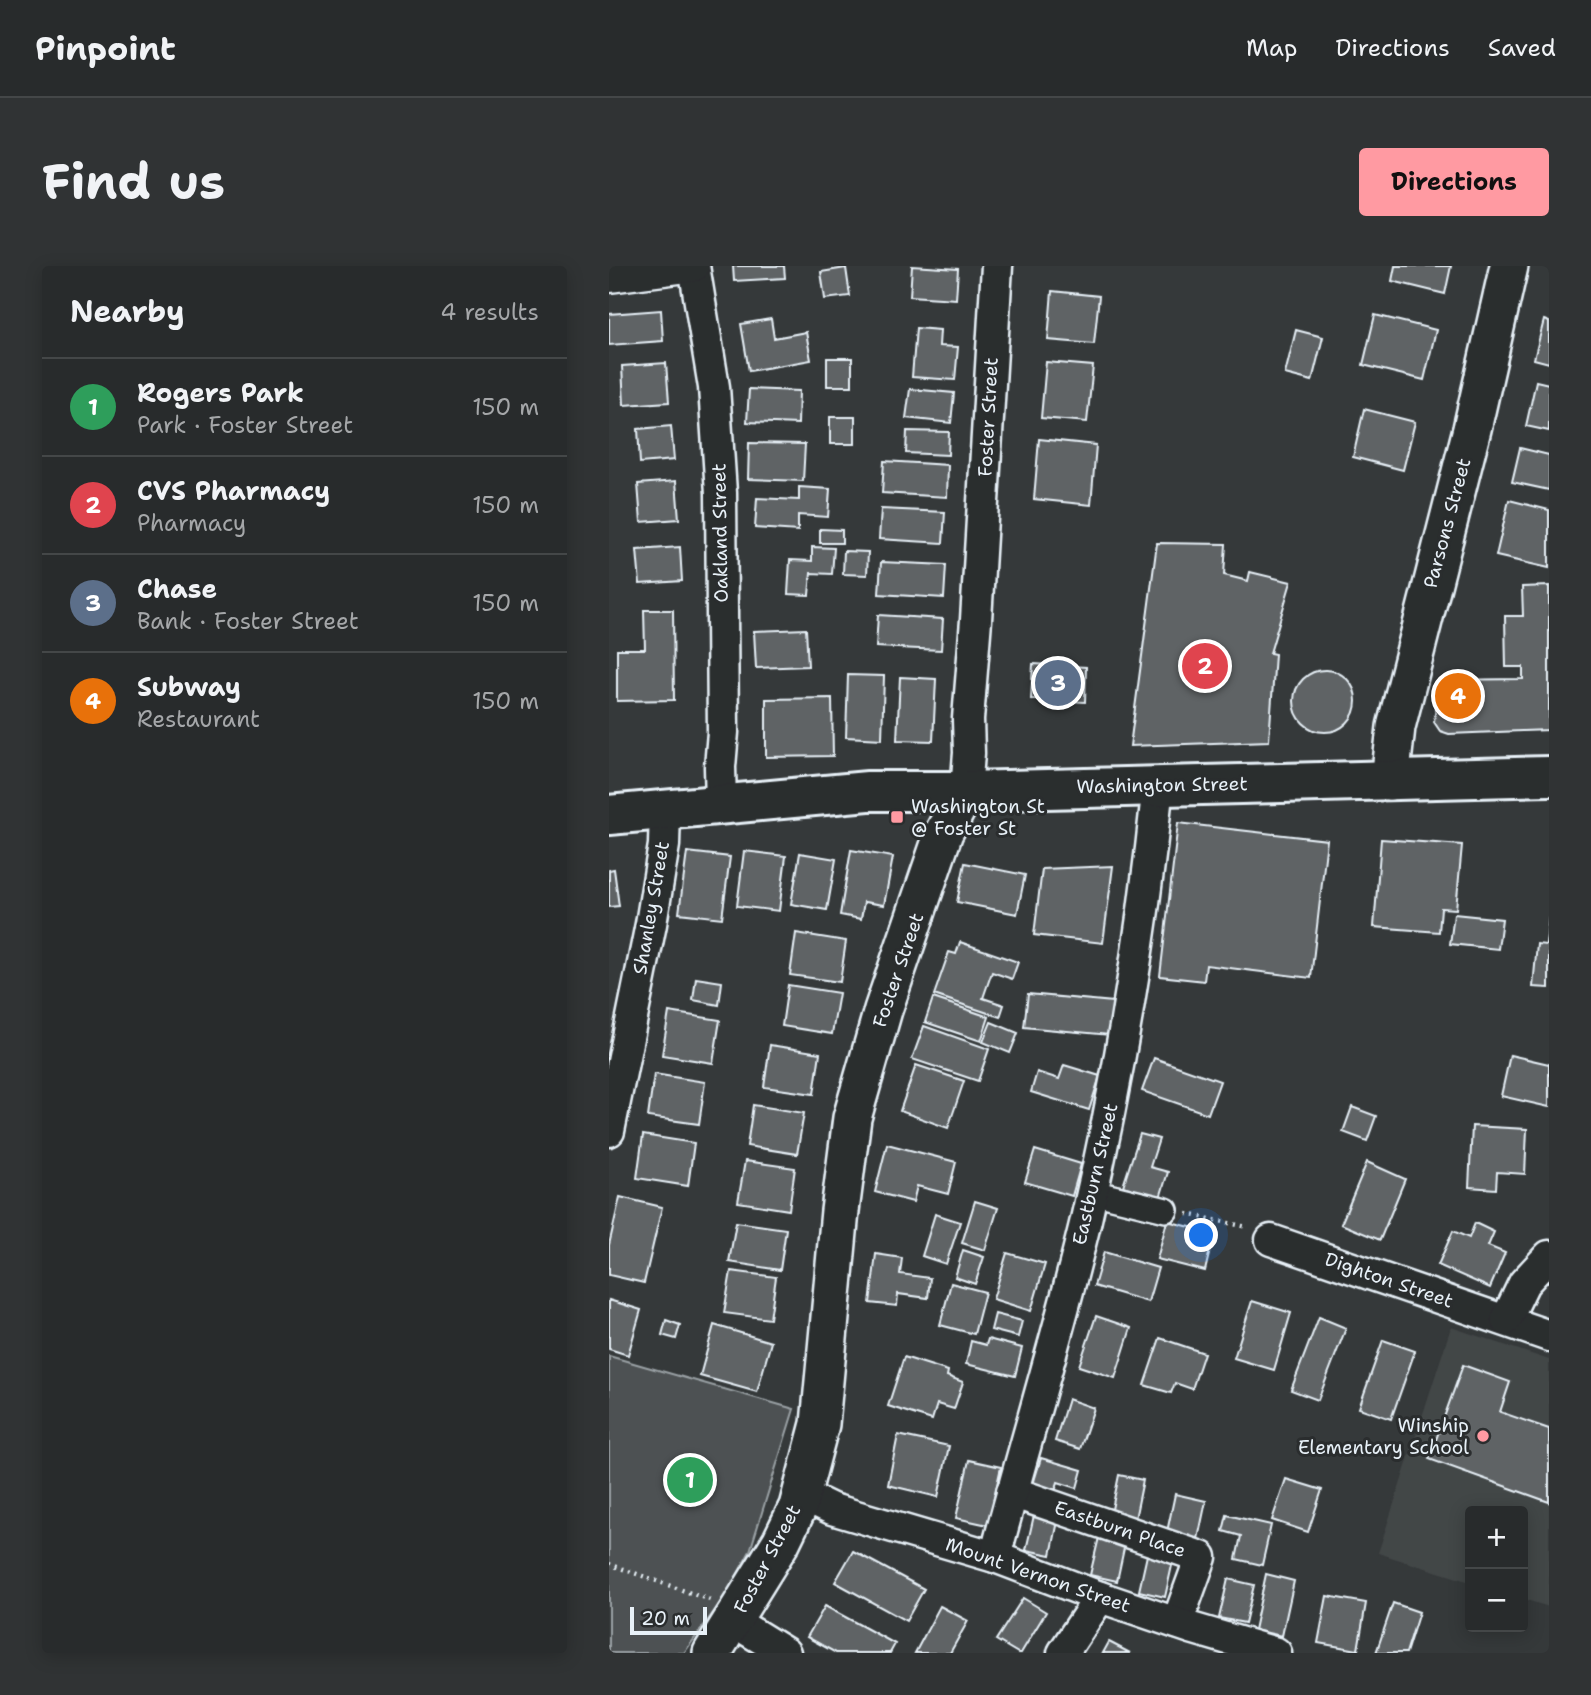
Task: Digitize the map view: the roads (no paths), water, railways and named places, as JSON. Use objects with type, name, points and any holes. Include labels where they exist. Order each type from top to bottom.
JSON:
[{"type":"main road","name":"Washington Street","points":[[609,815],[868,791],[966,791],[1549,776]]},
{"type":"street","points":[[609,277],[694,266]]},
{"type":"street","name":"Oakland Street","points":[[694,266],[714,387],[721,493],[723,732],[720,803]]},
{"type":"street","name":"Foster Street","points":[[712,1653],[781,1542],[798,1507],[820,1424],[840,1211],[852,1118],[883,1010],[944,832],[966,791],[968,719],[978,601],[997,266]]},
{"type":"street","name":"Parsons Street","points":[[1390,781],[1396,727],[1472,429],[1509,266]]},
{"type":"street","name":"Eastburn Street","points":[[995,1557],[1092,1192],[1136,964],[1158,785]]},
{"type":"street","name":"Shanley Street","points":[[609,1130],[664,845],[665,808]]},
{"type":"street","points":[[1092,1192],[1166,1210]]},
{"type":"street","name":"Dighton Street","points":[[1259,1233],[1549,1336]]},
{"type":"street","points":[[1506,1320],[1524,1283],[1549,1256]]},
{"type":"street","name":"Eastburn Place","points":[[1012,1492],[1201,1557],[1177,1623]]},
{"type":"street","name":"Mount Vernon Street","points":[[801,1494],[832,1509],[995,1557],[1100,1597],[1276,1653]]},
{"type":"street","points":[[1063,1653],[1100,1597]]},
{"type":"street","points":[[733,1621],[785,1653]]},
{"type":"place","name":"CVS Pharmacy","points":[[1205,666]]},
{"type":"place","name":"Chase","points":[[1058,683]]},
{"type":"place","name":"Subway","points":[[1458,696]]},
{"type":"place","name":"Washington St @ Foster St","points":[[897,817]]},
{"type":"place","name":"Winship Elementary School","points":[[1483,1436]]},
{"type":"place","name":"Rogers Park","points":[[690,1480]]}]
